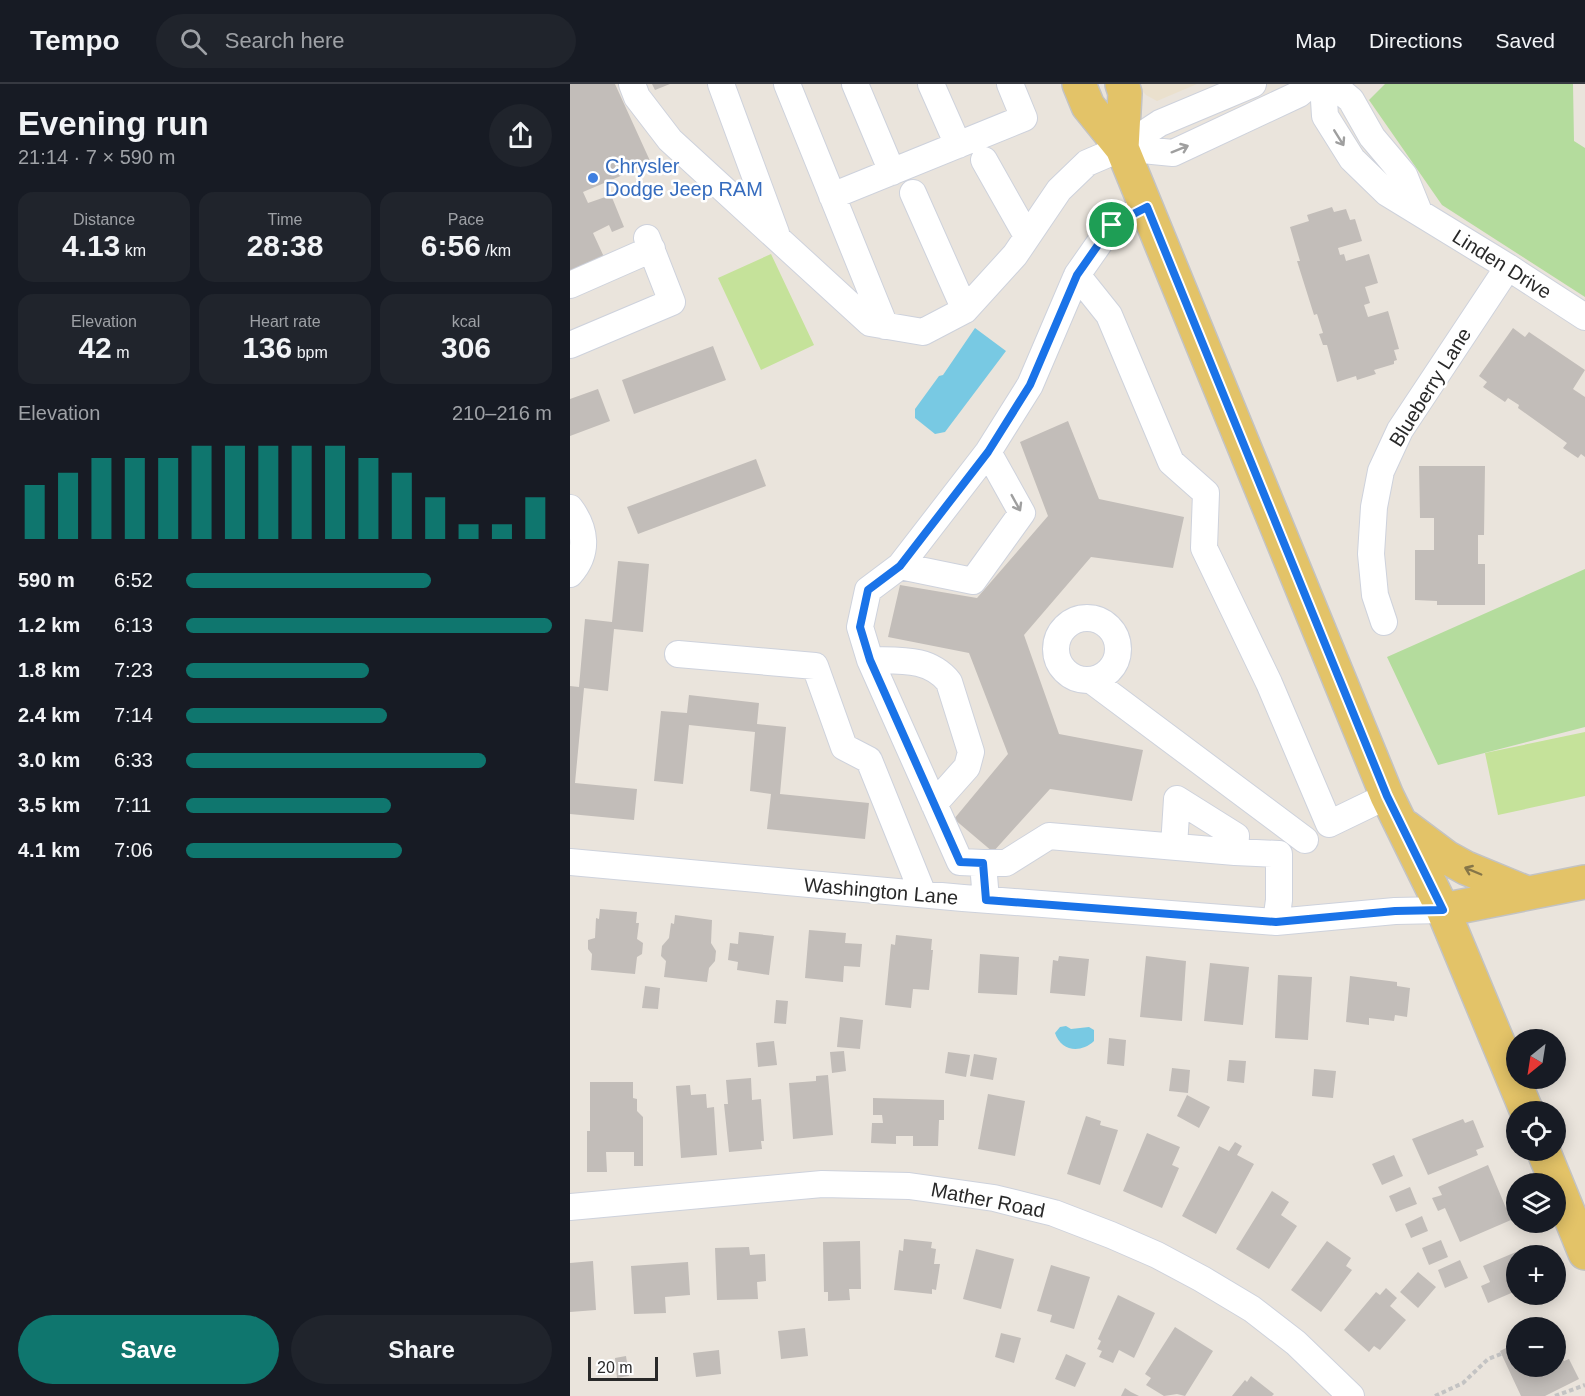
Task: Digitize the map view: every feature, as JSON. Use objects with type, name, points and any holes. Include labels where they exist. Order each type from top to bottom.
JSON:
[{"type":"main road","points":[[1079,84],[1088,106],[1122,148],[1394,809],[1443,910],[1522,1101]]},
{"type":"main road","points":[[1122,84],[1125,93],[1122,148]]},
{"type":"main road","points":[[1394,809],[1446,857],[1466,868],[1527,893]]},
{"type":"main road","name":"Washington Lane","points":[[1443,910],[1585,882]]},
{"type":"main road","points":[[1547,1161],[1585,1253]]},
{"type":"street","points":[[632,84],[637,98],[670,140],[870,323],[923,332],[965,310],[1015,255],[1059,190],[1087,163],[1122,148],[1160,123],[1253,84]]},
{"type":"street","points":[[721,84],[777,238]]},
{"type":"street","points":[[787,84],[885,326]]},
{"type":"street","points":[[855,84],[892,172]]},
{"type":"street","points":[[931,84],[958,145]]},
{"type":"street","points":[[832,196],[1024,118],[1010,84]]},
{"type":"street","points":[[1122,148],[1173,153],[1299,94],[1311,84]]},
{"type":"street","name":"Linden Drive","points":[[1323,84],[1325,116],[1352,159],[1387,194],[1508,267],[1585,317]]},
{"type":"street","points":[[1332,84],[1351,100],[1372,137],[1404,175],[1419,212]]},
{"type":"street","points":[[984,160],[1027,236]]},
{"type":"street","points":[[913,193],[965,310]]},
{"type":"street","points":[[1147,207],[1112,225],[1077,275],[1030,385],[988,452],[900,566],[868,590],[860,627],[870,660],[960,862],[1006,862],[1049,836],[1279,854],[1329,824],[1394,809]]},
{"type":"street","points":[[570,285],[649,243],[672,302],[570,345]]},
{"type":"street","name":"Blueberry Lane","points":[[1384,622],[1375,595],[1371,554],[1374,507],[1381,471],[1400,430],[1508,267]]},
{"type":"street","points":[[1077,275],[1109,315],[1171,462],[1206,493],[1204,548],[1269,683],[1329,824]]},
{"type":"street","points":[[900,566],[973,581],[1022,513],[988,452]]},
{"type":"street","points":[[570,508],[583,532],[584,545],[581,556],[570,574]]},
{"type":"street","points":[[678,654],[815,666],[844,747],[869,760],[923,894]]},
{"type":"street","points":[[870,660],[921,662],[942,673],[949,682],[971,752],[967,767],[933,804]]},
{"type":"street","points":[[1091,680],[1305,840]]},
{"type":"street","points":[[1174,846],[1177,799],[1236,836],[1235,852]]},
{"type":"street","points":[[1276,922],[1279,900],[1279,854]]},
{"type":"street","name":"Washington Lane","points":[[570,862],[986,900],[1276,922],[1395,911],[1443,910]]},
{"type":"street","points":[[983,863],[986,900]]},
{"type":"street","name":"Mather Road","points":[[570,1207],[822,1184],[909,1186],[994,1198],[1054,1213],[1157,1255],[1252,1309],[1296,1343],[1351,1396]]},
{"type":"path","points":[[1436,1396],[1463,1383],[1488,1359],[1501,1354]]},
{"type":"path","points":[[1555,1396],[1585,1384]]},
{"type":"shaded area","points":[[1136,84],[1197,84],[1157,101],[1146,95]]},
{"type":"green space","points":[[1385,84],[1573,84],[1574,141],[1585,148],[1585,297],[1442,205],[1369,100]]},
{"type":"green space","points":[[771,254],[814,345],[761,370],[718,278]]},
{"type":"green space","points":[[1585,569],[1585,727],[1438,765],[1387,657]]},
{"type":"green space","points":[[1585,732],[1585,796],[1498,815],[1485,753]]},
{"type":"water","points":[[975,328],[1006,351],[945,432],[935,434],[915,418],[915,409],[939,376],[943,375]]},
{"type":"water","points":[[1066,1026],[1071,1029],[1089,1027],[1094,1030],[1094,1041],[1083,1048],[1066,1047],[1055,1033],[1060,1027]]},
{"type":"building","name":"Chrysler Dodge Jeep RAM","points":[[570,84],[615,84],[651,163],[583,192],[588,203],[611,195],[624,227],[612,232],[609,225],[593,233],[604,257],[570,273]]},
{"type":"building","points":[[652,84],[670,84],[655,90]]},
{"type":"building","points":[[1332,207],[1334,212],[1346,209],[1350,220],[1355,219],[1362,241],[1338,248],[1340,255],[1344,254],[1346,261],[1369,254],[1378,283],[1365,287],[1370,303],[1364,305],[1368,317],[1388,311],[1399,349],[1394,350],[1397,360],[1394,364],[1374,370],[1376,374],[1357,380],[1356,376],[1337,382],[1327,345],[1323,345],[1319,334],[1323,333],[1317,314],[1314,315],[1297,261],[1300,261],[1290,227],[1309,221],[1307,215]]},
{"type":"building","points":[[1513,328],[1525,337],[1529,332],[1585,370],[1573,389],[1585,397],[1585,457],[1581,454],[1578,458],[1563,448],[1567,443],[1518,408],[1519,405],[1508,398],[1505,402],[1483,387],[1487,382],[1479,376]]},
{"type":"building","points":[[713,346],[726,380],[634,414],[622,380]]},
{"type":"building","points":[[598,389],[610,421],[570,436],[570,399]]},
{"type":"building","points":[[1068,421],[1099,499],[1184,517],[1173,568],[1091,557],[1024,635],[1059,734],[1143,750],[1132,801],[1050,789],[993,852],[954,819],[1008,754],[969,653],[888,637],[900,585],[977,598],[1048,516],[1020,442]]},
{"type":"building","points":[[756,459],[766,486],[638,534],[627,507]]},
{"type":"building","points":[[1419,466],[1485,466],[1484,535],[1478,535],[1478,564],[1485,564],[1485,605],[1437,605],[1437,601],[1415,600],[1415,550],[1434,550],[1434,518],[1420,518]]},
{"type":"building","points":[[618,561],[649,564],[643,632],[614,629],[608,691],[584,688],[575,783],[637,789],[634,820],[570,814],[570,686],[579,687],[585,619],[612,622]]},
{"type":"building","points":[[689,695],[759,703],[757,724],[786,727],[780,794],[869,803],[865,839],[767,829],[771,794],[750,791],[755,732],[689,725],[683,784],[654,781],[661,711],[687,713]]},
{"type":"building","points":[[600,909],[637,912],[636,923],[639,923],[637,939],[643,943],[642,954],[637,957],[635,974],[591,970],[592,954],[588,949],[588,940],[595,938],[596,918],[599,919]]},
{"type":"building","points":[[675,915],[712,920],[711,943],[716,951],[715,961],[709,968],[707,982],[664,977],[666,961],[661,956],[662,946],[669,938],[671,923],[674,924]]},
{"type":"building","points":[[809,930],[846,933],[845,943],[862,944],[860,967],[844,966],[843,982],[805,978]]},
{"type":"building","points":[[739,932],[774,936],[769,975],[737,970],[738,962],[728,960],[730,943],[738,944]]},
{"type":"building","points":[[896,935],[932,939],[929,990],[913,989],[911,1008],[885,1005],[891,944],[895,945]]},
{"type":"building","points":[[980,954],[1019,957],[1017,995],[978,993]]},
{"type":"building","points":[[1059,956],[1089,959],[1085,996],[1050,993],[1053,960],[1058,961]]},
{"type":"building","points":[[1146,956],[1186,961],[1182,1021],[1140,1017]]},
{"type":"building","points":[[1210,963],[1249,967],[1243,1025],[1204,1021]]},
{"type":"building","points":[[1278,975],[1312,977],[1308,1040],[1275,1038]]},
{"type":"building","points":[[1350,976],[1397,982],[1397,986],[1410,988],[1407,1017],[1395,1015],[1394,1021],[1369,1018],[1369,1025],[1346,1022]]},
{"type":"building","points":[[645,986],[660,988],[658,1009],[642,1008]]},
{"type":"building","points":[[776,1000],[788,1001],[786,1024],[774,1023]]},
{"type":"building","points":[[840,1017],[863,1020],[860,1049],[837,1047]]},
{"type":"building","points":[[1109,1038],[1126,1040],[1124,1066],[1107,1064]]},
{"type":"building","points":[[774,1041],[777,1065],[758,1067],[756,1043]]},
{"type":"building","points":[[844,1051],[846,1071],[832,1073],[830,1052]]},
{"type":"building","points":[[948,1052],[970,1055],[966,1077],[945,1073]]},
{"type":"building","points":[[974,1054],[997,1058],[993,1080],[970,1076]]},
{"type":"building","points":[[1229,1060],[1246,1061],[1244,1083],[1227,1081]]},
{"type":"building","points":[[1172,1068],[1190,1070],[1188,1093],[1169,1091]]},
{"type":"building","points":[[1314,1069],[1336,1071],[1333,1098],[1312,1096]]},
{"type":"building","points":[[828,1075],[833,1135],[793,1139],[789,1083],[816,1081],[816,1076]]},
{"type":"building","points":[[751,1078],[752,1100],[761,1099],[764,1141],[761,1141],[762,1149],[729,1152],[724,1104],[728,1104],[726,1080]]},
{"type":"building","points":[[590,1082],[633,1082],[633,1098],[637,1099],[637,1111],[643,1117],[643,1166],[634,1166],[634,1152],[606,1152],[607,1172],[587,1172]]},
{"type":"building","points":[[690,1085],[691,1095],[706,1094],[707,1108],[714,1107],[717,1155],[681,1158],[676,1086]]},
{"type":"building","points":[[988,1094],[1025,1101],[1015,1156],[978,1149]]},
{"type":"building","points":[[1187,1095],[1210,1107],[1199,1128],[1177,1116]]},
{"type":"building","points":[[873,1098],[944,1100],[944,1120],[939,1120],[938,1146],[913,1146],[913,1136],[896,1136],[896,1144],[871,1143],[872,1123],[883,1123],[882,1115],[873,1115]]},
{"type":"building","points":[[1086,1116],[1101,1121],[1100,1125],[1118,1130],[1100,1185],[1067,1174]]},
{"type":"building","points":[[1463,1119],[1465,1123],[1473,1120],[1484,1147],[1476,1150],[1478,1155],[1428,1175],[1412,1139]]},
{"type":"building","points":[[1147,1133],[1180,1147],[1172,1165],[1179,1168],[1162,1208],[1123,1191]]},
{"type":"building","points":[[1235,1142],[1242,1146],[1237,1155],[1254,1164],[1216,1234],[1182,1216],[1219,1146],[1229,1151]]},
{"type":"building","points":[[1394,1155],[1403,1176],[1382,1185],[1372,1164]]},
{"type":"building","points":[[1488,1165],[1506,1208],[1506,1222],[1460,1242],[1445,1208],[1438,1211],[1432,1198],[1442,1195],[1438,1187]]},
{"type":"building","points":[[1410,1187],[1417,1204],[1396,1212],[1389,1196]]},
{"type":"building","points":[[1272,1191],[1289,1202],[1281,1215],[1297,1226],[1269,1269],[1236,1249]]},
{"type":"building","points":[[1422,1216],[1428,1231],[1411,1238],[1405,1224]]},
{"type":"building","points":[[904,1239],[932,1242],[931,1248],[936,1249],[934,1264],[940,1264],[936,1290],[932,1289],[932,1294],[894,1290],[899,1250],[903,1251]]},
{"type":"building","points":[[1441,1240],[1448,1257],[1429,1265],[1422,1248]]},
{"type":"building","points":[[860,1241],[861,1289],[849,1289],[850,1300],[828,1301],[828,1292],[824,1292],[823,1242]]},
{"type":"building","points":[[1327,1241],[1351,1258],[1346,1266],[1352,1270],[1321,1312],[1291,1290]]},
{"type":"building","points":[[749,1247],[750,1255],[765,1254],[766,1281],[757,1282],[758,1299],[717,1300],[715,1248]]},
{"type":"building","points":[[976,1249],[1014,1259],[1001,1309],[963,1299]]},
{"type":"building","points":[[1506,1256],[1506,1295],[1488,1303],[1481,1286],[1490,1282],[1483,1266]]},
{"type":"building","points":[[1460,1260],[1468,1278],[1445,1288],[1438,1270]]},
{"type":"building","points":[[593,1261],[596,1310],[570,1312],[570,1263]]},
{"type":"building","points":[[688,1262],[690,1295],[665,1297],[666,1313],[634,1314],[631,1266]]},
{"type":"building","points":[[1051,1265],[1090,1277],[1074,1329],[1050,1322],[1052,1315],[1037,1311]]},
{"type":"building","points":[[1418,1272],[1436,1287],[1418,1308],[1400,1292]]},
{"type":"building","points":[[1386,1288],[1397,1298],[1390,1306],[1406,1320],[1380,1350],[1374,1346],[1369,1352],[1344,1330],[1376,1292],[1380,1295]]},
{"type":"building","points":[[1118,1295],[1155,1313],[1134,1358],[1119,1350],[1113,1363],[1099,1357],[1102,1351],[1097,1349],[1101,1341],[1098,1339]]},
{"type":"building","points":[[1175,1327],[1213,1351],[1185,1396],[1177,1394],[1164,1396],[1146,1385],[1151,1378],[1145,1374]]},
{"type":"building","points":[[805,1328],[808,1356],[781,1359],[778,1331]]},
{"type":"building","points":[[1001,1333],[1021,1338],[1014,1363],[995,1357]]},
{"type":"building","points":[[1506,1348],[1506,1364],[1500,1351]]},
{"type":"building","points":[[719,1350],[721,1374],[696,1377],[693,1353]]},
{"type":"building","points":[[1066,1354],[1086,1363],[1075,1387],[1055,1379]]},
{"type":"building","points":[[626,1356],[629,1376],[617,1378],[615,1358]]},
{"type":"building","points":[[1569,1359],[1579,1379],[1545,1396],[1521,1396],[1512,1377],[1566,1377],[1566,1360]]},
{"type":"building","points":[[1251,1376],[1274,1394],[1272,1396],[1232,1396]]},
{"type":"building","points":[[1125,1388],[1131,1392],[1139,1396],[1121,1396]]},
{"type":"place","name":"Chrysler Dodge Jeep RAM","points":[[593,178]]},
{"type":"route","points":[[1147,207],[1387,796],[1443,910],[1395,911],[1276,922],[986,900],[983,863],[960,862],[870,660],[860,627],[868,590],[900,566],[988,452],[1030,385],[1077,275],[1112,225],[1147,207]]}]
